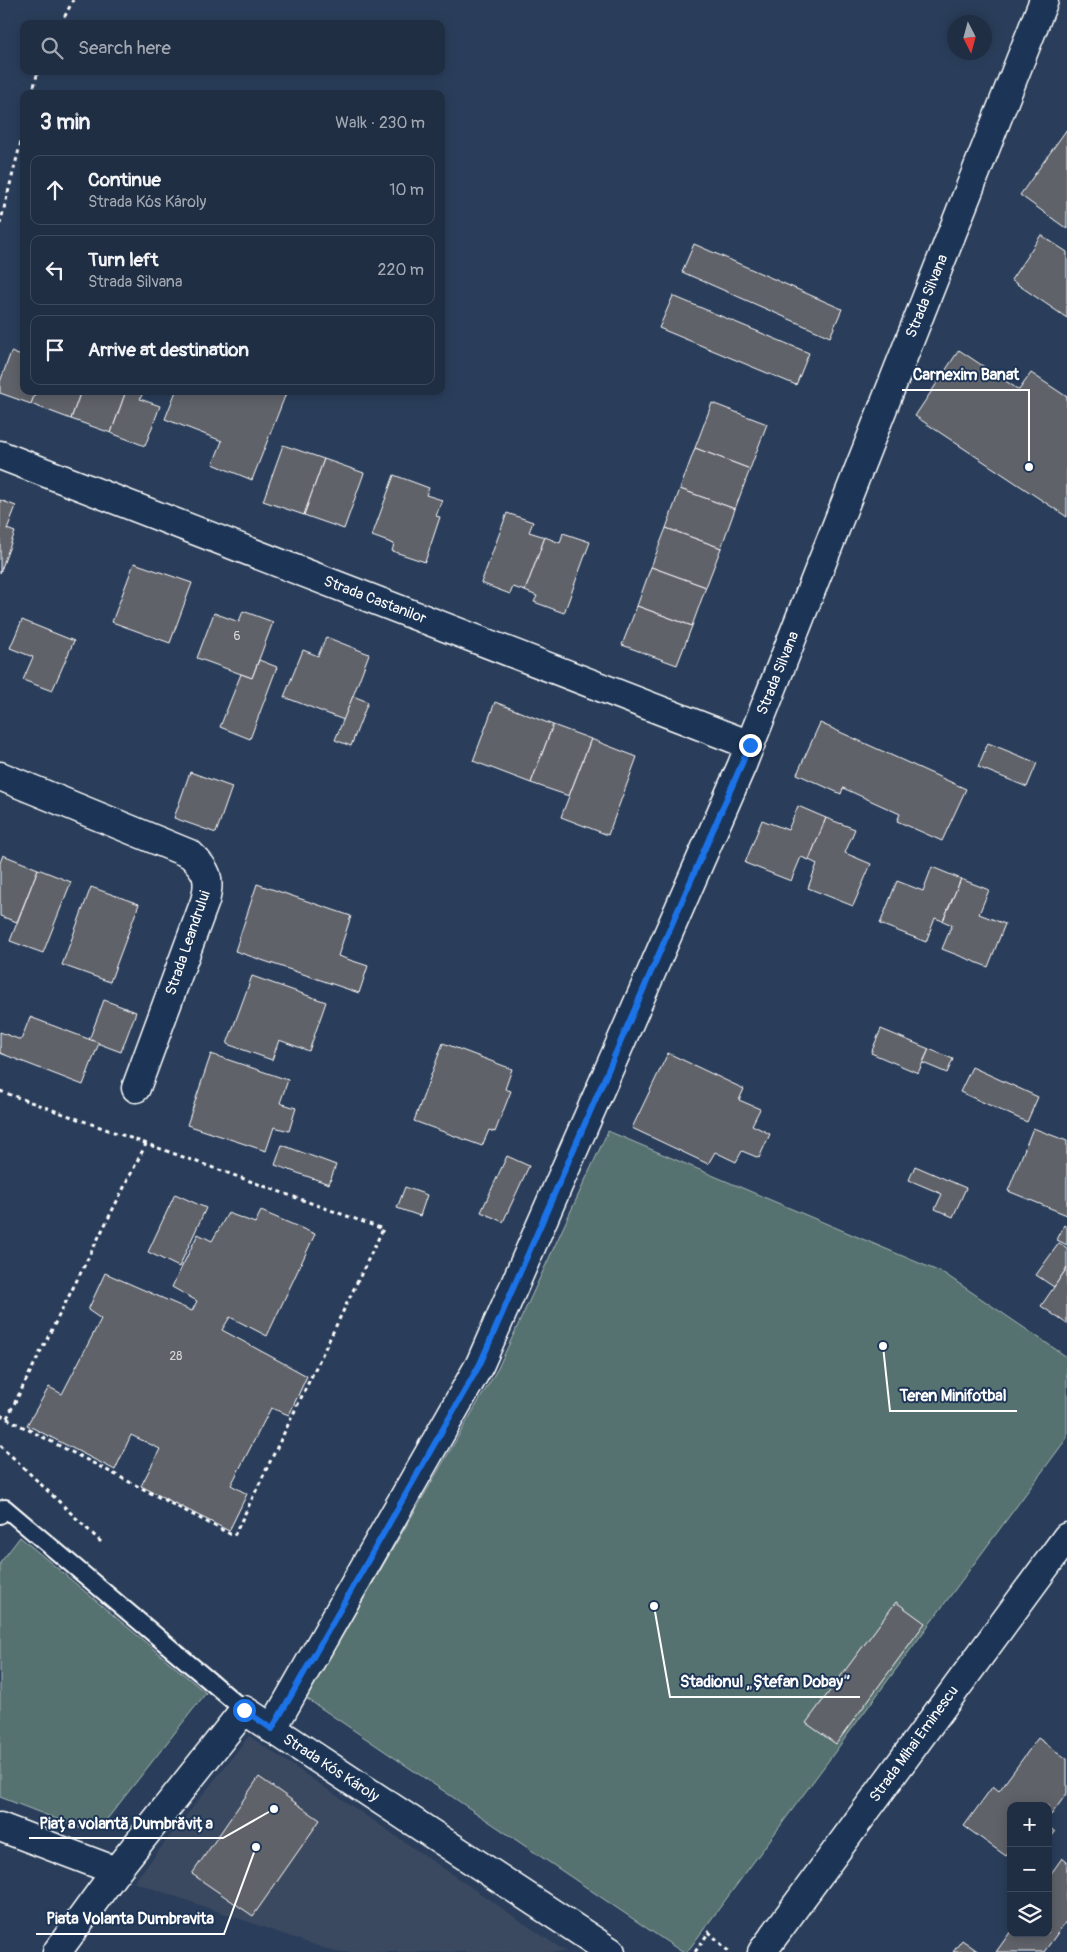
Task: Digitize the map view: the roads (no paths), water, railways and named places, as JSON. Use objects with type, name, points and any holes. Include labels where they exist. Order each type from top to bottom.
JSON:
[{"type":"street","name":"Strada Silvana","points":[[272,1729],[480,1364],[750,745],[1044,0]]},
{"type":"street","name":"Strada Castanilor","points":[[0,454],[750,745]]},
{"type":"street","name":"Strada Leandrului","points":[[0,776],[190,854],[204,867],[209,885],[205,901],[136,1088]]},
{"type":"street","name":"Strada Mihai Eminescu","points":[[762,1952],[1067,1537]]},
{"type":"street","name":"Strada Kós Károly","points":[[244,1710],[611,1952]]},
{"type":"street","points":[[58,1952],[116,1871],[244,1710]]},
{"type":"street","points":[[0,1827],[116,1871]]},
{"type":"lane","name":"Strada Kós Károly","points":[[0,1515],[5,1508],[244,1710]]},
{"type":"place","name":"Carnexim Banat","points":[[1029,467]]},
{"type":"place","name":"Teren Minifotbal","points":[[883,1346]]},
{"type":"place","name":"Stadionul „Ștefan Dobay”","points":[[654,1606]]},
{"type":"place","name":"Piața volantă Dumbrăvița","points":[[274,1809]]},
{"type":"place","name":"Piata Volanta Dumbravita","points":[[256,1847]]}]
